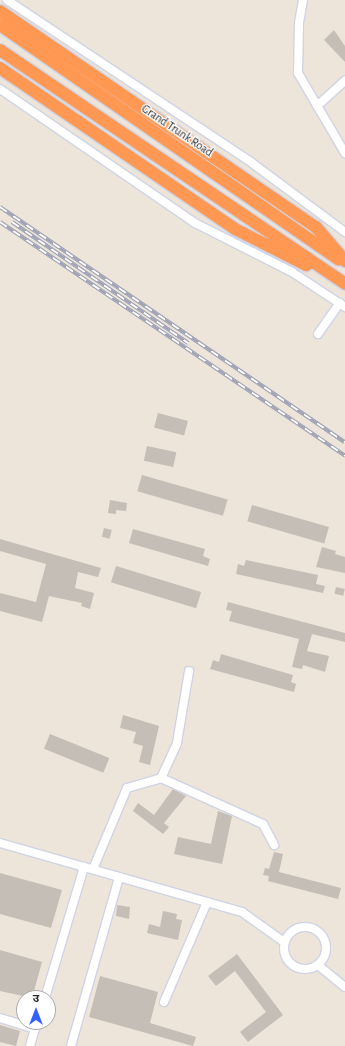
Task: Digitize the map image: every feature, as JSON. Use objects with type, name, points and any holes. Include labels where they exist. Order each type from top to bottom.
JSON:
[{"type":"highway","name":"Grand Trunk Road","points":[[0,11],[316,227],[345,261]]},
{"type":"highway","name":"Grand Trunk Road","points":[[0,25],[345,265]]},
{"type":"highway","points":[[0,50],[177,168],[345,284]]},
{"type":"highway","points":[[0,68],[235,229],[345,284]]},
{"type":"street","points":[[7,0],[252,163],[345,232]]},
{"type":"street","points":[[303,0],[299,23],[298,73],[345,153]]},
{"type":"street","points":[[317,106],[345,81]]},
{"type":"street","points":[[0,89],[195,223],[292,272],[342,305],[318,334]]},
{"type":"street","points":[[161,778],[177,743],[189,671]]},
{"type":"street","points":[[93,870],[127,788],[161,778],[263,824],[274,845]]},
{"type":"street","points":[[0,843],[242,912],[284,942]]},
{"type":"street","points":[[47,990],[84,867]]},
{"type":"street","points":[[71,1046],[119,877]]},
{"type":"street","points":[[164,1002],[207,902]]},
{"type":"street","points":[[301,927],[315,929],[324,936],[327,950],[319,966],[307,970],[290,965],[283,953],[284,942],[290,932],[301,927]]},
{"type":"street","points":[[319,966],[345,987]]},
{"type":"street","points":[[0,1018],[16,1021]]},
{"type":"street","points":[[30,1046],[35,1030]]},
{"type":"building","points":[[334,30],[345,46],[345,62],[324,40]]},
{"type":"building","points":[[158,413],[188,421],[184,436],[154,427]]},
{"type":"building","points":[[147,446],[176,452],[173,467],[144,461]]},
{"type":"building","points":[[142,475],[228,500],[223,516],[137,491]]},
{"type":"building","points":[[110,500],[127,503],[126,511],[116,510],[116,514],[108,513]]},
{"type":"building","points":[[252,505],[329,527],[324,543],[247,521]]},
{"type":"building","points":[[104,528],[112,530],[110,539],[102,537]]},
{"type":"building","points":[[133,529],[205,549],[203,556],[210,559],[208,566],[129,543]]},
{"type":"building","points":[[0,539],[101,568],[98,577],[78,572],[75,588],[94,593],[90,609],[81,606],[82,603],[49,596],[42,622],[0,611],[0,593],[36,602],[46,564],[0,551]]},
{"type":"building","points":[[322,547],[336,551],[335,554],[345,557],[345,573],[316,567]]},
{"type":"building","points":[[246,560],[318,575],[316,584],[325,586],[323,593],[236,574],[238,564],[244,566]]},
{"type":"building","points":[[116,566],[201,592],[196,608],[111,582]]},
{"type":"building","points":[[336,587],[345,589],[343,596],[334,594]]},
{"type":"building","points":[[228,602],[345,633],[345,642],[312,634],[307,651],[329,656],[325,672],[303,665],[302,669],[292,667],[299,639],[229,621],[232,611],[226,610]]},
{"type":"building","points":[[221,654],[293,675],[291,682],[296,684],[294,692],[210,669],[213,660],[219,662]]},
{"type":"building","points":[[123,715],[159,726],[150,765],[139,762],[143,746],[133,743],[136,732],[120,728]]},
{"type":"building","points":[[50,734],[109,758],[103,773],[44,749]]},
{"type":"building","points":[[173,789],[186,796],[164,823],[169,827],[163,834],[133,811],[138,803],[154,815]]},
{"type":"building","points":[[218,811],[232,816],[222,864],[174,854],[178,837],[211,844]]},
{"type":"building","points":[[274,852],[283,854],[279,872],[341,888],[338,899],[268,881],[269,876],[263,875],[265,868],[269,869]]},
{"type":"building","points":[[0,873],[62,890],[51,928],[0,914]]},
{"type":"building","points":[[117,905],[130,907],[129,919],[116,916]]},
{"type":"building","points":[[163,911],[177,914],[176,919],[182,920],[178,940],[147,933],[149,924],[160,927]]},
{"type":"building","points":[[0,950],[42,962],[34,990],[16,990],[16,994],[0,991]]},
{"type":"building","points":[[237,954],[283,1015],[248,1042],[240,1032],[266,1012],[235,971],[216,986],[208,976]]},
{"type":"building","points":[[100,976],[158,992],[150,1023],[196,1037],[193,1046],[89,1017]]},
{"type":"building","points":[[0,1025],[20,1031],[16,1046],[0,1042]]},
{"type":"railway","points":[[0,207],[345,442]]},
{"type":"railway","points":[[0,222],[345,456]]},
{"type":"railway","points":[[12,222],[188,343]]}]
